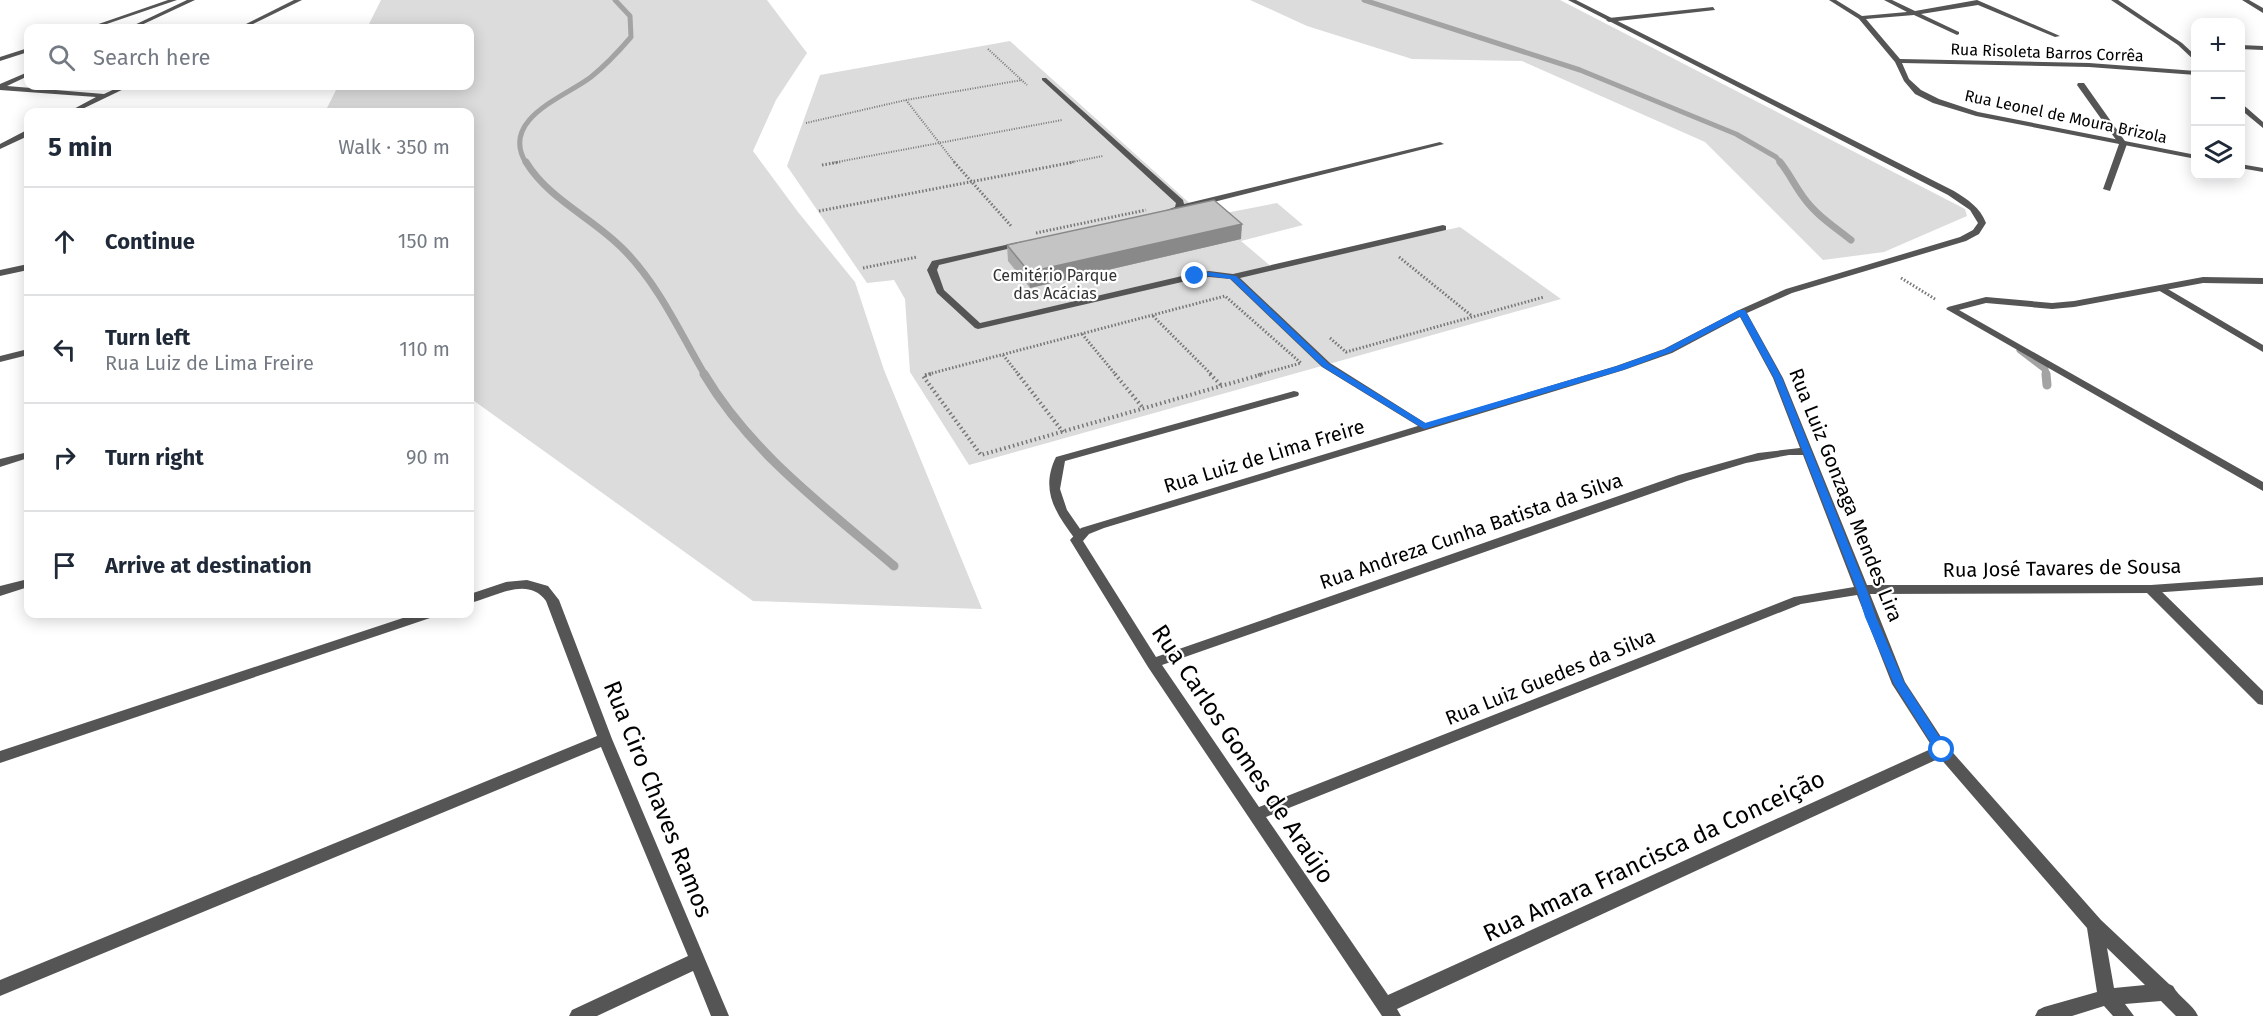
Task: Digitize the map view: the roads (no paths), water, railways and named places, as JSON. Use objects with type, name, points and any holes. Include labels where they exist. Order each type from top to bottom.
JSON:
[{"type":"street","points":[[102,24],[174,0]]},
{"type":"street","points":[[140,24],[192,0]]},
{"type":"street","points":[[249,24],[299,0]]},
{"type":"street","points":[[1571,0],[1951,193],[1970,204],[1979,214],[1982,223],[1976,232],[1963,239],[1789,291],[1742,312]]},
{"type":"street","name":"Rua Leonel de Moura Brizola","points":[[1832,0],[1860,18],[1898,61],[1906,80],[1918,92],[1957,109],[2191,157]]},
{"type":"street","points":[[1887,0],[1957,33]]},
{"type":"street","points":[[2115,0],[2180,44],[2191,55]]},
{"type":"street","points":[[2245,0],[2263,11]]},
{"type":"street","points":[[1860,18],[1915,13],[1975,1],[2057,36]]},
{"type":"street","points":[[1609,20],[1713,9]]},
{"type":"street","points":[[2180,44],[2191,45]]},
{"type":"street","points":[[2245,47],[2263,48]]},
{"type":"street","points":[[0,59],[24,51]]},
{"type":"street","name":"Rua Risoleta Barros Corrêa","points":[[1898,61],[2089,65],[2191,73]]},
{"type":"street","points":[[0,87],[24,76]]},
{"type":"street","points":[[1044,80],[1180,202],[1179,208]]},
{"type":"street","points":[[2081,85],[2123,144],[2107,189]]},
{"type":"street","points":[[0,87],[24,89]]},
{"type":"street","points":[[35,90],[105,96]]},
{"type":"street","points":[[80,108],[118,90]]},
{"type":"street","points":[[2245,108],[2263,126]]},
{"type":"street","points":[[0,147],[24,135]]},
{"type":"street","points":[[1154,212],[1179,208],[1440,144]]},
{"type":"street","points":[[2245,167],[2263,170]]},
{"type":"street","points":[[1034,237],[935,263],[932,270],[940,291],[978,326],[1195,276],[1209,274],[1233,277],[1443,228]]},
{"type":"street","points":[[0,273],[24,268]]},
{"type":"street","points":[[1233,277],[1326,365],[1424,426]]},
{"type":"street","points":[[2263,281],[2203,280],[2063,305],[1986,300],[1951,309],[2263,487]]},
{"type":"street","points":[[2161,288],[2263,349]]},
{"type":"street","name":"Rua Luiz de Lima Freire","points":[[1079,536],[1100,525],[1620,368],[1668,351],[1742,312]]},
{"type":"street","name":"Rua Luiz Gonzaga Mendes Lira","points":[[1742,312],[1778,378],[1862,590],[1870,617],[1899,684],[1942,750],[2095,925],[2167,992],[2189,1016]]},
{"type":"street","points":[[0,359],[24,353]]},
{"type":"street","name":"Rua Carlos Gomes de Araújo","points":[[1294,393],[1060,459],[1054,489],[1061,512],[1079,536],[1076,540],[1077,545],[1153,663],[1389,1011]]},
{"type":"street","name":"Rua Andreza Cunha Batista da Silva","points":[[1153,663],[1683,478],[1763,455],[1786,451],[1805,451]]},
{"type":"street","points":[[0,463],[24,456]]},
{"type":"street","name":"Rua José Tavares de Sousa","points":[[1862,590],[2151,588],[2263,581]]},
{"type":"street","points":[[0,591],[24,584]]},
{"type":"street","name":"Rua Ciro Chaves Ramos","points":[[474,598],[517,585],[532,584],[543,589],[552,600],[605,738],[720,1016]]},
{"type":"street","points":[[2151,588],[2263,699]]},
{"type":"street","name":"Rua Luiz Guedes da Silva","points":[[1257,814],[1798,600],[1862,590]]},
{"type":"street","points":[[0,757],[416,618]]},
{"type":"street","points":[[0,987],[605,738]]},
{"type":"street","name":"Rua Amara Francisca da Conceição","points":[[1389,1011],[1942,750]]},
{"type":"street","points":[[2095,925],[2107,997],[2125,1016]]},
{"type":"street","points":[[578,1016],[698,960]]},
{"type":"street","points":[[2044,1016],[2107,997],[2167,992]]},
{"type":"waterway","points":[[526,163],[520,147],[521,134],[528,122],[552,101],[591,77],[631,37],[630,16],[615,0]]},
{"type":"waterway","points":[[1364,0],[1580,70],[1736,134],[1776,157],[1781,163]]},
{"type":"waterway","points":[[526,162],[547,188],[613,239],[637,265],[669,311],[705,375]]},
{"type":"waterway","points":[[1780,162],[1814,210],[1851,240]]},
{"type":"waterway","points":[[2020,350],[2045,369],[2046,375]]},
{"type":"waterway","points":[[704,374],[723,403],[767,454],[791,478],[894,566]]},
{"type":"waterway","points":[[2046,374],[2047,385]]},
{"type":"park label","name":"Cemitério Parque das Acácias","points":[[1055,284]]}]
